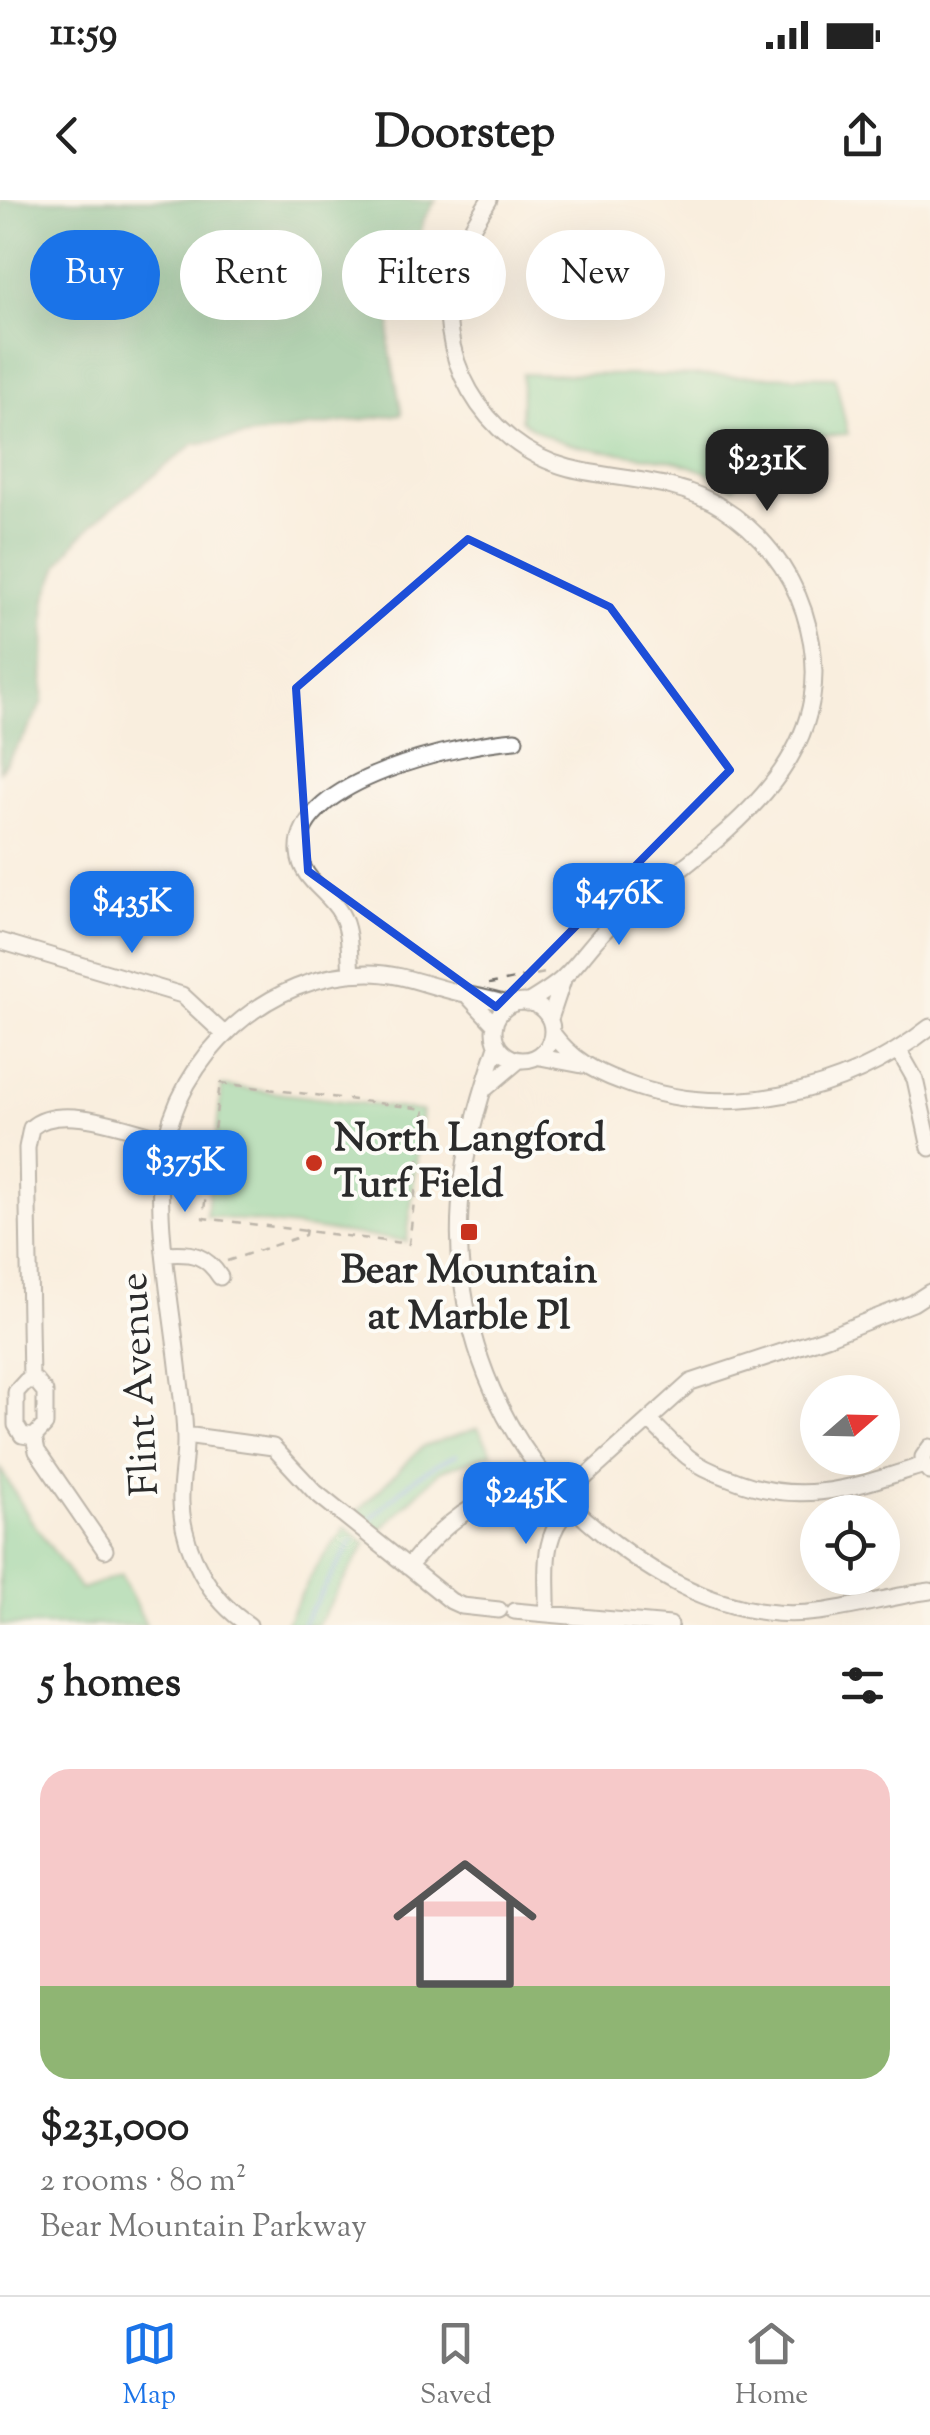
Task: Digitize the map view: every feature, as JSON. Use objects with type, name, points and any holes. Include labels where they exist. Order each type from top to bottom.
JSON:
[{"type":"street","points":[[488,200],[461,246],[448,309],[454,356],[468,389],[482,409],[499,428],[543,458],[567,467],[682,489],[702,496],[740,520],[775,556],[789,578],[801,602],[813,648],[814,688],[808,724],[782,774],[751,809],[600,934],[528,1003]]},
{"type":"street","points":[[351,974],[347,934],[340,912],[303,867],[299,851],[309,819],[330,797],[357,782],[473,744],[515,740]]},
{"type":"street","points":[[0,941],[182,995],[224,1034]]},
{"type":"street","name":"Flint Avenue","points":[[249,1625],[212,1588],[190,1547],[181,1506],[185,1435],[161,1186],[166,1139],[188,1083],[224,1034],[282,994],[317,981],[371,973],[470,990],[510,1005]]},
{"type":"street","points":[[540,1057],[552,1026],[559,974]]},
{"type":"street","name":"Flint Avenue","points":[[470,990],[495,1024]]},
{"type":"street","points":[[582,1064],[536,1005],[510,1005],[500,1012],[495,1024],[497,1046],[470,1143],[461,1195],[460,1252],[466,1306],[480,1362],[505,1418],[567,1502],[650,1570],[708,1598],[740,1608],[797,1614],[829,1612],[930,1592]]},
{"type":"street","points":[[486,1088],[518,1061],[540,1057],[582,1064],[654,1092],[746,1100],[817,1087],[848,1076],[899,1051],[930,1026]]},
{"type":"street","points":[[497,1046],[518,1061]]},
{"type":"street","points":[[899,1051],[915,1080],[930,1148]]},
{"type":"street","points":[[31,1380],[27,1148],[31,1128],[47,1116],[66,1116],[166,1139]]},
{"type":"street","points":[[167,1254],[196,1254],[217,1272]]},
{"type":"street","points":[[547,1613],[548,1540],[555,1524],[567,1502],[648,1420],[700,1377],[827,1338],[913,1303],[930,1292]]},
{"type":"street","points":[[31,1380],[40,1384],[44,1392],[45,1425],[34,1437],[22,1435],[16,1425],[16,1392],[21,1383],[31,1380]]},
{"type":"street","points":[[648,1420],[689,1458],[711,1471],[784,1494],[852,1488],[927,1468],[923,1457],[930,1446]]},
{"type":"street","points":[[185,1435],[273,1447],[314,1492],[457,1605],[670,1625]]},
{"type":"street","points":[[34,1437],[37,1451],[105,1550]]},
{"type":"street","points":[[408,1567],[433,1538],[478,1502],[501,1494]]},
{"type":"street","points":[[877,1600],[930,1581]]},
{"type":"path","points":[[470,990],[559,974]]},
{"type":"path","points":[[220,1083],[425,1108],[409,1244],[306,1230],[203,1218],[220,1083]]},
{"type":"path","points":[[217,1272],[305,1235],[306,1230]]},
{"type":"highlighted area","points":[[468,539],[610,607],[730,770],[496,1007],[308,871],[296,688]]},
{"type":"green space","points":[[0,200],[436,200],[422,230],[342,230],[342,320],[391,320],[389,344],[402,414],[194,444],[103,515],[59,565],[46,599],[43,702],[0,771]]},
{"type":"green space","points":[[522,374],[835,377],[848,434],[772,441],[734,487],[681,463],[588,448],[537,431],[521,420]]},
{"type":"green space","name":"North Langford Turf Field","points":[[222,1086],[422,1111],[407,1241],[206,1216]]},
{"type":"green space","points":[[478,1428],[492,1453],[440,1471],[377,1533],[354,1515],[422,1447]]},
{"type":"green space","points":[[0,1468],[31,1520],[81,1589],[121,1575],[146,1625],[0,1625]]},
{"type":"green space","points":[[345,1527],[366,1544],[317,1625],[285,1625],[316,1567]]},
{"type":"waterway","points":[[372,1518],[411,1482],[456,1455]]},
{"type":"waterway","points":[[303,1623],[353,1540]]},
{"type":"place","name":"North Langford Turf Field","points":[[314,1163]]},
{"type":"place","name":"Bear Mountain at Marble Pl","points":[[469,1232]]}]
